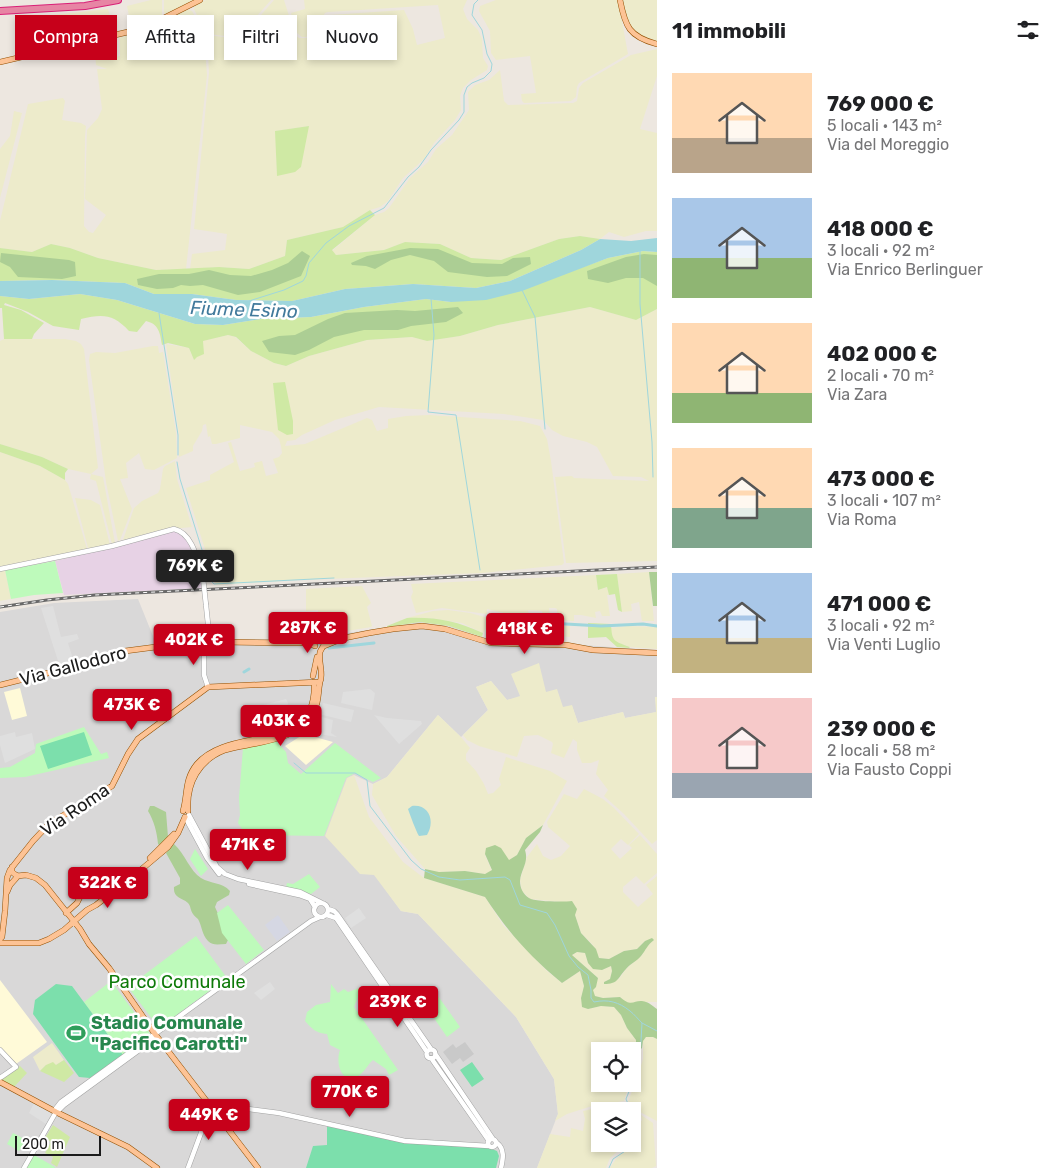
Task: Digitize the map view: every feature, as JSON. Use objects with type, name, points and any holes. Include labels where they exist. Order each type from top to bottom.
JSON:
[{"type":"highway","points":[[0,9],[99,0]]},
{"type":"highway","points":[[0,9],[85,6],[118,0]]},
{"type":"main road","points":[[0,62],[132,31],[148,26],[200,0]]},
{"type":"main road","points":[[620,0],[624,22],[630,30],[642,38],[657,44]]},
{"type":"main road","points":[[307,643],[318,637],[324,639],[344,638],[422,626],[445,629],[486,642],[566,645],[593,650],[657,653]]},
{"type":"main road","points":[[204,642],[208,636],[212,641]]},
{"type":"main road","points":[[204,642],[307,643],[323,646],[344,638]]},
{"type":"main road","points":[[18,876],[6,893],[1,940],[8,943],[39,943],[49,939],[106,898],[148,862],[180,826],[185,815],[186,787],[190,775],[197,765],[212,752],[292,731],[299,727],[313,704],[317,659],[314,639]]},
{"type":"main road","points":[[315,680],[317,674],[321,675],[320,658],[324,639]]},
{"type":"main road","points":[[320,658],[324,649],[335,641]]},
{"type":"main road","name":"Via Gallodoro","points":[[0,685],[72,667],[120,652],[204,642]]},
{"type":"main road","points":[[208,687],[302,683],[315,680]]},
{"type":"main road","name":"Via Roma","points":[[6,893],[9,871],[49,824],[112,786],[138,739],[208,687]]},
{"type":"main road","points":[[66,913],[77,903],[90,880],[103,896],[148,862]]},
{"type":"main road","points":[[12,867],[12,872],[18,876],[30,876],[39,880],[66,913],[70,924],[76,928],[109,968],[156,1035],[258,1168]]},
{"type":"main road","points":[[0,1082],[128,1147],[157,1168]]},
{"type":"street","points":[[0,569],[119,544],[166,530],[179,530],[189,538],[203,578],[208,624],[212,641]]},
{"type":"street","points":[[208,624],[204,642],[204,675],[208,687]]},
{"type":"street","points":[[185,815],[214,869],[224,877],[237,882],[299,894],[310,899],[320,917]]},
{"type":"street","points":[[185,815],[217,867],[225,874],[238,879],[300,892],[326,904],[327,914]]},
{"type":"street","points":[[180,826],[186,824],[190,826]]},
{"type":"street","points":[[311,921],[318,904],[322,903]]},
{"type":"street","points":[[328,909],[338,914],[429,1051],[428,1056],[433,1057],[492,1143],[503,1154],[502,1168]]},
{"type":"street","points":[[24,1168],[56,1112],[64,1105],[311,921],[327,914],[336,918],[429,1051],[435,1052],[433,1057]]},
{"type":"street","points":[[0,1050],[16,1067],[0,1078]]},
{"type":"street","points":[[188,1168],[211,1106],[218,1105],[279,1113],[405,1141],[492,1143]]},
{"type":"shaded area","points":[[151,0],[162,0],[162,15],[129,15],[127,6]]},
{"type":"shaded area","points":[[164,0],[198,0],[166,15],[164,12]]},
{"type":"shaded area","points":[[206,0],[271,0],[258,15],[224,15],[224,36],[214,35],[214,15],[197,15],[194,9],[195,5]]},
{"type":"shaded area","points":[[274,0],[284,0],[289,15],[261,15]]},
{"type":"shaded area","points":[[304,0],[467,0],[463,9],[467,19],[478,30],[482,39],[483,58],[488,66],[487,70],[471,80],[463,88],[460,96],[461,110],[455,120],[434,143],[424,159],[403,178],[388,201],[380,207],[370,210],[343,227],[287,240],[285,256],[249,269],[219,267],[190,269],[192,254],[225,250],[227,234],[194,229],[209,73],[208,60],[214,60],[214,36],[224,37],[224,60],[297,60],[297,36],[307,38],[307,60],[397,60],[397,15],[330,15],[404,10],[413,29],[417,45],[445,38],[438,5],[307,15],[306,37],[302,37],[297,33],[297,15],[292,15],[291,13],[305,9]],"holes":[[[309,126],[277,176],[276,131]]]},
{"type":"shaded area","points":[[496,0],[618,0],[628,54],[579,83],[576,97],[571,101],[524,103],[521,94],[536,93],[530,56],[496,60],[491,53],[490,31],[479,11],[480,6]]},
{"type":"shaded area","points":[[622,0],[657,0],[657,43],[646,39],[630,28]]},
{"type":"shaded area","points":[[108,9],[110,15],[52,15]]},
{"type":"shaded area","points":[[186,9],[192,11],[194,15],[174,15]]},
{"type":"shaded area","points":[[127,36],[127,60],[206,60],[207,75],[186,269],[156,270],[98,258],[70,248],[51,244],[32,252],[0,248],[0,221],[28,104],[63,98],[65,101],[62,120],[81,123],[86,126],[84,226],[89,232],[93,233],[106,215],[85,199],[87,130],[98,118],[102,109],[97,69],[107,69],[96,65],[96,60],[117,60],[117,57],[120,56],[119,38]]},
{"type":"shaded area","points":[[657,49],[657,76],[640,129],[657,133],[657,231],[646,231],[624,237],[609,232],[600,239],[580,236],[559,239],[501,260],[471,258],[440,244],[405,242],[384,250],[336,255],[332,251],[375,215],[389,208],[410,178],[428,162],[436,149],[452,135],[469,110],[468,92],[475,85],[489,80],[500,70],[504,101],[508,105],[573,103],[577,101],[579,88],[583,83],[631,55]]},
{"type":"shaded area","points":[[14,111],[22,113],[0,198],[0,149],[10,136]]},
{"type":"shaded area","points":[[590,307],[636,320],[657,309],[657,561],[566,563],[555,477],[572,476],[574,478],[649,481],[641,477],[613,476],[597,447],[587,442],[563,436],[552,430],[543,420],[504,414],[379,407],[335,420],[295,440],[287,441],[285,446],[305,444],[367,418],[372,420],[377,431],[388,428],[388,419],[429,415],[520,421],[540,426],[547,439],[551,461],[564,563],[562,565],[482,573],[216,585],[186,488],[210,480],[210,475],[234,462],[228,443],[231,442],[240,471],[255,467],[254,463],[262,461],[266,476],[278,473],[273,459],[279,457],[282,453],[281,446],[279,439],[272,432],[240,425],[240,438],[212,444],[210,436],[208,437],[206,424],[203,425],[202,431],[193,446],[193,451],[179,457],[179,434],[166,344],[189,348],[194,360],[202,341],[228,335],[235,337],[251,351],[274,363],[286,366],[309,356],[367,340],[412,337],[427,341],[460,336],[498,325]]},
{"type":"shaded area","points":[[4,339],[65,339],[81,344],[84,349],[98,468],[91,474],[68,469],[42,457],[0,444],[0,341]]},
{"type":"shaded area","points":[[158,346],[159,353],[163,352],[176,433],[177,458],[154,470],[145,469],[139,453],[126,463],[128,478],[120,479],[132,509],[118,541],[106,482],[89,360],[90,354],[96,352],[115,353]]},
{"type":"shaded area","points":[[0,452],[40,466],[65,480],[68,484],[87,549],[0,568]]},
{"type":"shaded area","points":[[175,461],[177,479],[192,527],[161,530],[123,540],[134,508],[142,501],[158,493],[163,469]]},
{"type":"shaded area","points":[[91,474],[103,477],[115,543],[112,544],[96,481],[90,479]]},
{"type":"shaded area","points":[[75,498],[91,500],[100,505],[110,545],[91,550],[88,548]]},
{"type":"shaded area","points":[[170,531],[177,531],[187,539],[200,576],[202,588],[64,595],[55,561]]},
{"type":"shaded area","points":[[5,570],[11,599],[0,601],[0,571]]},
{"type":"shaded area","points":[[649,572],[654,621],[642,621],[639,602],[631,604],[632,611],[622,612],[617,574]]},
{"type":"shaded area","points":[[596,575],[598,590],[608,587],[609,595],[607,595],[610,616],[602,616],[600,611],[595,612],[596,618],[574,615],[574,621],[558,620],[557,609],[555,608],[549,608],[550,617],[543,618],[542,611],[528,610],[530,619],[509,619],[508,614],[487,609],[487,614],[442,608],[416,613],[411,597],[413,592],[411,584]]},
{"type":"shaded area","points":[[362,586],[371,603],[367,607],[372,626],[341,632],[329,631],[320,633],[318,610],[306,611],[306,589]]},
{"type":"shaded area","points":[[138,599],[155,641],[303,640],[420,622],[449,626],[486,638],[651,650],[651,654],[657,654],[657,697],[655,697],[657,712],[625,718],[623,712],[578,723],[572,706],[563,708],[546,692],[507,700],[491,681],[476,687],[488,710],[461,737],[438,715],[387,777],[373,784],[354,775],[348,778],[374,874],[401,911],[418,914],[516,1017],[554,1079],[558,1114],[537,1168],[0,1168],[0,612],[54,603]]},
{"type":"shaded area","points":[[53,606],[61,637],[77,634],[79,639],[68,643],[74,662],[60,667],[41,608]]},
{"type":"shaded area","points":[[448,610],[492,619],[483,633],[462,623],[429,618],[407,618],[433,611]]},
{"type":"shaded area","points":[[532,623],[570,626],[570,637],[500,631],[499,628]]},
{"type":"shaded area","points":[[627,626],[657,627],[657,649],[630,647],[616,642],[611,636],[611,628]]},
{"type":"shaded area","points":[[539,663],[546,692],[557,689],[563,707],[572,705],[578,723],[623,712],[625,718],[656,712],[655,697],[657,697],[657,840],[652,844],[604,796],[608,790],[596,774],[599,760],[591,763],[582,763],[577,750],[577,742],[573,739],[564,758],[551,753],[552,742],[538,735],[524,736],[517,757],[479,746],[467,740],[463,735],[488,710],[476,687],[491,681],[507,700],[520,696],[511,674]]},
{"type":"shaded area","points":[[20,688],[27,716],[12,720],[4,692]]},
{"type":"shaded area","points":[[370,689],[375,693],[372,710],[341,703],[343,692]]},
{"type":"shaded area","points":[[286,699],[288,703],[283,722],[255,715],[252,708]]},
{"type":"shaded area","points":[[323,703],[354,710],[351,722],[319,714]]},
{"type":"shaded area","points":[[374,715],[421,721],[422,724],[399,744]]},
{"type":"shaded area","points":[[438,715],[470,748],[466,754],[466,760],[476,771],[488,794],[493,793],[501,785],[499,779],[506,757],[550,771],[567,781],[543,825],[526,838],[517,855],[508,861],[485,855],[492,871],[485,874],[465,871],[439,872],[425,869],[396,836],[372,795],[373,784],[387,777]]},
{"type":"shaded area","points":[[318,716],[333,720],[331,733],[337,737],[306,732]]},
{"type":"shaded area","points":[[15,732],[16,737],[32,733],[35,749],[5,763],[0,745],[0,736]]},
{"type":"shaded area","points":[[304,734],[333,742],[306,765],[285,746]]},
{"type":"shaded area","points":[[354,775],[369,817],[403,862],[424,878],[485,897],[503,925],[547,971],[562,983],[580,971],[584,986],[581,998],[588,1009],[601,1006],[614,1007],[621,1015],[636,1042],[591,1042],[591,1092],[627,1092],[624,1101],[591,1102],[591,1106],[567,1114],[555,1121],[558,1114],[554,1079],[516,1017],[418,914],[401,911],[374,875],[360,874],[325,836],[347,778]]},
{"type":"shaded area","points":[[584,789],[603,799],[614,808],[639,834],[628,845],[621,839],[611,849],[620,859],[632,848],[629,845],[640,835],[657,854],[657,873],[644,884],[636,876],[623,887],[623,892],[638,907],[653,894],[646,885],[657,876],[657,1002],[637,1002],[631,1004],[626,1003],[620,997],[603,998],[595,996],[592,990],[598,978],[572,955],[577,952],[585,953],[588,963],[602,970],[611,966],[610,979],[604,982],[619,979],[626,969],[642,955],[646,946],[653,940],[645,941],[637,949],[624,951],[609,959],[599,958],[592,944],[581,933],[575,915],[561,902],[530,899],[522,891],[520,880],[527,857],[537,844],[543,856],[551,860],[561,856],[570,846],[548,827],[547,822],[564,794],[577,799]]},
{"type":"shaded area","points":[[359,908],[366,918],[351,928],[345,918]]},
{"type":"shaded area","points":[[278,915],[290,932],[277,941],[265,925]]},
{"type":"shaded area","points":[[0,980],[47,1042],[16,1064],[0,1048]]},
{"type":"shaded area","points":[[270,982],[275,989],[261,1000],[254,993]]},
{"type":"shaded area","points":[[646,1037],[657,1039],[657,1121],[641,1113],[641,1102],[628,1102],[632,1092],[641,1092],[643,1041]]},
{"type":"shaded area","points":[[465,1042],[474,1054],[463,1062],[460,1058],[452,1064],[443,1052],[453,1044],[456,1048]]},
{"type":"shaded area","points":[[52,1043],[64,1060],[56,1065],[46,1065],[40,1071],[33,1057]]},
{"type":"shaded area","points":[[34,1103],[51,1112],[46,1124],[29,1113]]},
{"type":"shaded area","points":[[591,1109],[591,1152],[617,1152],[610,1158],[606,1168],[537,1168],[550,1134],[570,1137],[571,1128],[583,1131],[585,1119],[583,1111]]},
{"type":"shaded area","points":[[641,1115],[653,1123],[656,1166],[652,1168],[610,1168],[622,1153],[641,1152]]},
{"type":"green space","points":[[309,126],[301,167],[295,172],[277,176],[275,131]]},
{"type":"green space","points":[[370,210],[375,215],[332,250],[336,255],[384,250],[405,242],[440,244],[471,258],[501,260],[559,239],[580,236],[600,239],[581,250],[510,281],[476,288],[413,284],[345,289],[292,301],[236,300],[192,294],[154,294],[125,283],[52,280],[0,281],[0,248],[32,252],[51,244],[70,248],[98,258],[156,270],[219,267],[249,269],[285,256],[287,240],[343,227]]},
{"type":"green space","points":[[410,248],[438,249],[472,263],[502,264],[513,258],[530,257],[531,264],[507,276],[487,277],[448,272],[434,261],[410,255],[391,260],[375,269],[352,265],[351,263],[367,256]]},
{"type":"green space","points":[[302,251],[310,256],[301,276],[260,292],[238,295],[203,285],[181,285],[173,288],[157,289],[138,285],[137,279],[159,274],[189,274],[209,270],[230,275],[251,276],[288,263]]},
{"type":"green space","points":[[643,251],[657,252],[657,309],[636,320],[590,307],[498,325],[460,336],[427,341],[412,337],[367,340],[309,356],[286,366],[274,363],[251,351],[236,337],[228,335],[203,341],[204,354],[194,360],[189,348],[168,343],[162,345],[156,327],[150,322],[146,321],[137,332],[129,331],[113,318],[96,316],[81,319],[79,330],[53,326],[28,312],[5,303],[4,305],[21,310],[44,323],[32,339],[4,339],[2,308],[0,308],[0,296],[29,299],[80,294],[117,300],[195,324],[223,325],[261,319],[311,317],[364,307],[426,299],[451,302],[572,271],[608,258]]},
{"type":"green space","points":[[1,253],[69,260],[75,262],[76,276],[62,279],[18,277],[10,267],[0,262]]},
{"type":"green space","points":[[644,254],[657,255],[657,286],[643,278],[626,278],[608,283],[588,279],[587,271],[626,257]]},
{"type":"green space","points":[[458,307],[463,313],[446,322],[411,326],[398,330],[364,330],[334,337],[295,355],[269,352],[262,341],[279,336],[295,335],[345,313],[397,310],[415,311]]},
{"type":"green space","points":[[285,382],[293,421],[293,434],[287,435],[278,430],[273,383]]},
{"type":"green space","points":[[0,444],[42,457],[68,469],[65,473],[65,480],[40,466],[0,452]]},
{"type":"green space","points":[[55,561],[63,593],[11,599],[5,570]]},
{"type":"green space","points":[[649,572],[657,572],[657,606],[653,606]]},
{"type":"green space","points":[[617,574],[622,612],[618,610],[615,594],[609,595],[607,587],[598,590],[596,575]]},
{"type":"green space","points":[[407,618],[428,618],[446,621],[464,625],[483,633],[482,637],[449,626],[420,622],[387,627]]},
{"type":"green space","points":[[588,623],[611,624],[614,640],[630,647],[617,647],[606,637],[588,638]]},
{"type":"green space","points":[[84,727],[101,754],[107,752],[109,758],[25,777],[0,778],[0,768],[10,767],[35,753],[36,744]]},
{"type":"green space","points":[[84,732],[92,755],[48,769],[40,746]]},
{"type":"green space","points":[[275,740],[286,752],[288,763],[301,774],[335,743],[381,778],[373,782],[355,773],[346,778],[324,836],[254,835],[242,829],[238,823],[243,748]]},
{"type":"green space","points":[[150,806],[166,812],[168,837],[159,845],[155,827],[148,811]]},
{"type":"green space","points":[[543,825],[540,832],[525,850],[526,859],[520,881],[525,895],[537,900],[572,901],[577,909],[575,915],[581,933],[596,949],[599,958],[609,959],[624,951],[637,949],[645,941],[652,938],[654,940],[617,980],[609,984],[604,984],[604,982],[610,979],[611,966],[602,970],[593,969],[588,963],[585,953],[577,952],[572,955],[598,978],[596,987],[593,990],[595,996],[603,998],[620,997],[631,1003],[642,1001],[649,1003],[657,1009],[657,1039],[646,1037],[641,1049],[641,1042],[636,1042],[621,1015],[614,1007],[601,1006],[588,1009],[582,1007],[581,998],[584,986],[580,971],[562,983],[520,943],[485,897],[424,878],[425,869],[439,872],[465,871],[485,874],[492,870],[485,854],[486,848],[495,845],[501,848],[509,860],[517,855],[526,838]]},
{"type":"green space","points":[[174,844],[197,875],[205,880],[224,886],[230,891],[229,895],[217,902],[215,907],[229,938],[226,944],[214,944],[208,941],[189,904],[175,893],[174,887],[180,884],[180,878],[166,853]]},
{"type":"green space","points":[[195,849],[208,869],[201,876],[190,859]]},
{"type":"green space","points":[[309,874],[320,887],[311,894],[286,887],[287,883],[293,884]]},
{"type":"green space","points":[[228,905],[264,950],[246,964],[222,933],[217,913]]},
{"type":"green space","name":"Parco Comunale","points":[[196,936],[227,978],[159,1028],[128,987]]},
{"type":"green space","points":[[111,981],[151,1035],[123,1055],[84,1002]]},
{"type":"green space","name":"Stadio Comunale \"Pacifico Carotti\"","points":[[56,984],[72,986],[123,1055],[90,1078],[79,1077],[33,1014],[35,1000]]},
{"type":"green space","points":[[331,984],[338,993],[344,989],[348,992],[362,987],[354,1007],[398,1070],[389,1075],[386,1069],[373,1060],[356,1077],[350,1078],[342,1074],[338,1059],[340,1050],[330,1045],[327,1034],[314,1030],[305,1021],[307,1012],[316,1005],[330,1002]]},
{"type":"green space","points":[[438,996],[460,1027],[447,1037],[425,1005]]},
{"type":"green space","points":[[64,1060],[74,1073],[64,1082],[40,1071],[46,1065],[53,1062],[56,1065]]},
{"type":"green space","points":[[472,1062],[484,1079],[472,1087],[460,1070]]},
{"type":"green space","points":[[20,1066],[27,1073],[14,1087],[1,1079]]},
{"type":"green space","points":[[53,1125],[70,1137],[57,1167],[51,1163],[53,1157],[45,1153],[51,1142],[45,1138]]},
{"type":"green space","points":[[327,1125],[402,1142],[484,1146],[497,1151],[499,1156],[496,1168],[306,1168],[313,1146],[327,1145]]},
{"type":"green space","points":[[13,1133],[26,1140],[19,1151],[7,1144]]},
{"type":"green space","points":[[34,1155],[55,1167],[55,1168],[26,1168]]},
{"type":"water","name":"Fiume Esino","points":[[657,238],[657,252],[643,251],[608,258],[522,291],[486,300],[451,302],[426,299],[364,307],[311,317],[261,319],[223,325],[195,324],[117,300],[80,294],[29,299],[0,296],[0,281],[52,280],[125,283],[154,294],[192,294],[236,300],[292,301],[345,289],[413,284],[476,288],[510,281],[581,250],[600,239],[631,241]]},
{"type":"water","points":[[412,806],[418,806],[427,811],[431,825],[427,835],[419,836],[408,809]]},
{"type":"waterway","name":"Fiume Esino","points":[[249,301],[284,290],[303,281],[309,263],[326,243],[349,226],[384,208],[431,150],[459,120],[464,112],[464,95],[467,87],[484,78],[491,71],[492,64],[487,54],[482,30],[472,15],[474,4],[478,0]]},
{"type":"waterway","points":[[640,251],[640,304],[652,442],[653,477]]},
{"type":"waterway","points":[[522,290],[535,317],[545,429]]},
{"type":"waterway","points":[[431,298],[434,335],[428,412],[456,415],[480,570]]},
{"type":"waterway","points":[[159,313],[178,435],[178,455]]},
{"type":"waterway","points":[[177,462],[180,479],[214,584],[334,578]]},
{"type":"waterway","points":[[500,626],[531,622],[601,626],[643,624],[657,626]]},
{"type":"waterway","points":[[329,648],[374,643]]},
{"type":"waterway","points":[[244,672],[249,669]]},
{"type":"waterway","points":[[294,763],[306,773],[355,773],[367,780],[370,806],[411,860],[421,869],[439,877],[460,880],[505,877],[510,880],[520,905],[547,913],[555,925],[569,956],[588,975],[591,998],[594,1002],[609,1001],[622,1005],[642,1023],[641,1042]]},
{"type":"waterway","points":[[642,1023],[657,1031]]},
{"type":"waterway","points":[[627,1102],[626,1099],[629,1092]]},
{"type":"waterway","points":[[609,1168],[613,1159],[624,1152]]},
{"type":"railway","points":[[0,607],[95,595],[657,567]]},
{"type":"place","name":"Stadio Comunale \"Pacifico Carotti\"","points":[[76,1033]]}]
